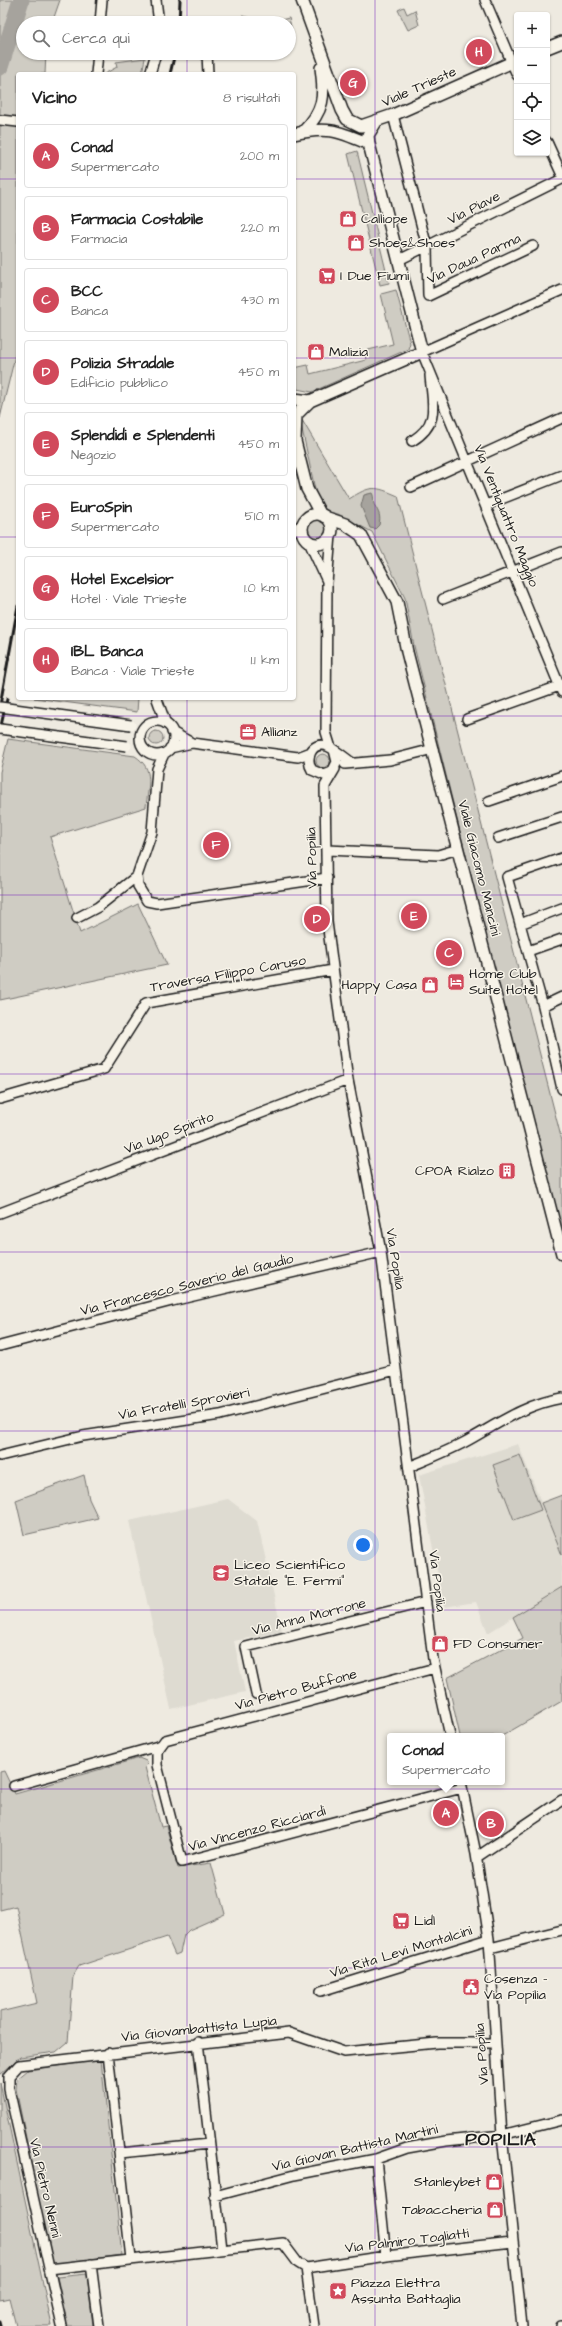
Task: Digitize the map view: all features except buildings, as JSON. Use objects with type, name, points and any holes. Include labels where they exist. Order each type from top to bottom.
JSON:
[{"type":"street","points":[[101,16],[102,0]]},
{"type":"street","points":[[156,0],[157,16]]},
{"type":"street","points":[[299,133],[319,113],[323,100],[319,51],[302,0]]},
{"type":"street","points":[[485,0],[514,61]]},
{"type":"street","points":[[550,47],[562,42]]},
{"type":"street","name":"Viale Trieste","points":[[319,51],[347,119],[361,126],[393,115],[514,61]]},
{"type":"street","points":[[96,72],[97,60]]},
{"type":"street","points":[[151,72],[154,60]]},
{"type":"street","points":[[208,60],[208,72]]},
{"type":"street","points":[[393,115],[427,247]]},
{"type":"street","points":[[0,120],[16,122]]},
{"type":"street","points":[[376,122],[368,135],[369,144],[422,352]]},
{"type":"street","points":[[299,133],[335,130],[369,144]]},
{"type":"street","points":[[550,149],[562,175]]},
{"type":"street","name":"Via Piave","points":[[399,260],[562,179]]},
{"type":"street","name":"Via Daua Parma","points":[[427,247],[429,297],[534,246]]},
{"type":"street","points":[[296,415],[310,401],[562,290]]},
{"type":"street","name":"Via Ventiquattro Maggio","points":[[422,352],[430,367],[561,688]]},
{"type":"street","points":[[412,441],[423,434],[432,421],[430,367]]},
{"type":"street","points":[[296,399],[310,401]]},
{"type":"street","points":[[410,487],[562,418]]},
{"type":"street","points":[[296,446],[307,489],[323,516],[331,525],[327,583],[326,732],[332,749],[338,758],[335,768],[325,786],[311,769],[298,757]]},
{"type":"street","points":[[486,505],[562,475]]},
{"type":"street","points":[[307,489],[302,524],[303,534],[309,542],[327,583]]},
{"type":"street","points":[[302,524],[323,516]]},
{"type":"street","name":"Viale Giacomo Mancini","points":[[323,516],[345,524],[361,535],[397,602],[407,652],[562,1254]]},
{"type":"street","points":[[309,542],[321,543],[330,535]]},
{"type":"street","points":[[443,599],[562,552]]},
{"type":"street","points":[[467,719],[561,688]]},
{"type":"street","points":[[142,748],[139,739],[154,714],[157,700]]},
{"type":"street","points":[[158,700],[166,724],[172,732],[192,743],[298,757],[324,745],[351,762]]},
{"type":"street","points":[[0,707],[131,725],[147,725],[161,722],[166,724]]},
{"type":"street","points":[[0,729],[142,748],[150,754],[157,769]]},
{"type":"street","points":[[77,918],[98,907],[137,876],[152,832],[157,769],[173,743],[172,732]]},
{"type":"street","points":[[326,732],[308,760],[311,769],[324,775],[335,768],[351,762],[390,760],[433,749]]},
{"type":"street","points":[[150,754],[167,751],[192,743]]},
{"type":"street","points":[[489,801],[562,776]]},
{"type":"street","name":"Via Popilia","points":[[325,786],[327,922],[333,970],[348,1080],[381,1252],[435,1668],[449,1733]]},
{"type":"street","points":[[498,838],[562,817]]},
{"type":"street","points":[[327,850],[438,855],[458,849]]},
{"type":"street","points":[[562,858],[507,877],[543,1006],[560,1072],[562,1089]]},
{"type":"street","points":[[137,876],[144,898],[147,901],[157,902],[327,878]]},
{"type":"street","points":[[520,924],[562,908]]},
{"type":"street","points":[[528,951],[562,939]]},
{"type":"street","name":"Traversa Filippo Caruso","points":[[0,1098],[104,1069],[146,1003],[333,970]]},
{"type":"street","points":[[543,1006],[562,997]]},
{"type":"street","name":"Via Ugo Spirito","points":[[0,1213],[348,1080]]},
{"type":"street","name":"Via Francesco Saverio del Gaudio","points":[[0,1346],[172,1301],[381,1252]]},
{"type":"street","name":"Via Fratelli Sprovieri","points":[[0,1456],[84,1436],[220,1415],[396,1370]]},
{"type":"street","points":[[408,1466],[430,1459],[454,1447],[508,1416],[562,1398]]},
{"type":"street","name":"Via Anna Morrone","points":[[256,1694],[246,1647],[426,1602]]},
{"type":"street","name":"Via Pietro Buffone","points":[[14,1786],[162,1743],[435,1668]]},
{"type":"street","name":"Via Vincenzo Ricciardi","points":[[162,1743],[157,1765],[182,1862],[349,1819],[461,1785]]},
{"type":"street","name":"Via Popilia","points":[[461,1785],[477,1857],[489,1943],[502,2135],[522,2326]]},
{"type":"street","points":[[477,1857],[562,1800]]},
{"type":"street","name":"Via Rita Levi Montalcini","points":[[321,1991],[489,1943],[562,1930]]},
{"type":"street","name":"Via Giovambattista Lupia","points":[[24,2063],[198,2042],[289,2033],[344,2052],[437,2043],[495,2043]]},
{"type":"street","points":[[198,2042],[222,2249]]},
{"type":"street","points":[[108,2053],[131,2259]]},
{"type":"street","name":"Via Pietro Nenni","points":[[24,2063],[14,2069],[9,2076],[8,2089],[62,2326]]},
{"type":"street","name":"Via Giovan Battista Martini","points":[[215,2196],[294,2175],[376,2159],[407,2148],[446,2141],[502,2135],[562,2120]]},
{"type":"street","points":[[120,2153],[209,2144]]},
{"type":"street","points":[[376,2159],[386,2256]]},
{"type":"street","name":"Via Palmiro Togliatti","points":[[306,2268],[386,2256],[512,2242]]},
{"type":"street","points":[[49,2269],[283,2243],[298,2263],[306,2268],[314,2326]]},
{"type":"street","points":[[92,2264],[99,2326]]},
{"type":"shaded area","points":[[0,0],[60,0],[54,16],[16,16],[16,60],[46,60],[45,72],[16,72],[16,352],[0,418]]},
{"type":"shaded area","points":[[404,7],[407,14],[415,10],[419,25],[408,30],[398,10]]},
{"type":"shaded area","points":[[145,60],[142,72],[108,72],[117,67],[116,62]]},
{"type":"shaded area","points":[[357,151],[389,283],[380,285],[348,154]]},
{"type":"shaded area","points":[[396,290],[410,343],[408,349],[312,392],[297,389],[296,368],[308,365],[310,374],[366,360],[364,351],[393,344],[381,294]]},
{"type":"shaded area","points":[[299,415],[349,499],[363,491],[373,488],[384,490],[398,496],[562,1141],[562,1242],[414,646],[405,598],[372,532],[338,514],[326,512],[321,507],[316,494]]},
{"type":"shaded area","points":[[372,493],[374,504],[380,517],[379,525],[375,529],[370,528],[361,506],[364,495]]},
{"type":"shaded area","points":[[317,520],[324,522],[326,529],[324,536],[317,538],[310,536],[308,529],[310,522]]},
{"type":"shaded area","points":[[49,700],[138,700],[137,712]]},
{"type":"shaded area","points":[[153,731],[159,731],[163,735],[163,741],[159,745],[153,745],[149,741],[149,735]]},
{"type":"shaded area","points":[[8,739],[135,756],[145,766],[149,778],[146,807],[50,837],[80,933],[138,904],[167,965],[0,1000],[0,772]]},
{"type":"shaded area","points":[[320,754],[326,754],[330,758],[330,764],[326,768],[320,768],[316,764],[316,758]]},
{"type":"shaded area","points":[[518,1444],[562,1555],[562,1587],[488,1633],[476,1602],[444,1607],[419,1475]]},
{"type":"shaded area","points":[[520,1455],[541,1510],[514,1520],[493,1465]]},
{"type":"shaded area","points":[[84,1475],[89,1499],[98,1518],[24,1535],[16,1500]]},
{"type":"shaded area","points":[[562,1495],[562,1555],[541,1503]]},
{"type":"shaded area","points":[[228,1499],[257,1521],[282,1631],[234,1641],[245,1692],[171,1709],[129,1521]]},
{"type":"shaded area","points":[[562,1587],[562,1701],[505,1734],[505,1733],[459,1733],[447,1678],[523,1638],[513,1617]]},
{"type":"shaded area","points":[[139,1758],[146,1761],[148,1764],[145,1767],[161,1827],[166,1826],[178,1868],[211,1863],[225,1914],[189,1930],[184,1935],[180,1953],[175,1955],[167,1937],[79,1966],[73,1976],[68,2042],[56,2052],[20,2057],[0,2075],[0,2012],[37,2003],[16,1906],[0,1910],[0,1772],[4,1771],[15,1794]]},
{"type":"shaded area","points":[[101,2060],[122,2255],[52,2264],[16,2089],[17,2079],[28,2070]]},
{"type":"shaded area","points":[[0,2083],[52,2326],[16,2326],[9,2298],[0,2300]]},
{"type":"shaded area","points":[[87,2274],[93,2326],[68,2326],[57,2277]]},
{"type":"waterway","points":[[0,67],[21,0]]},
{"type":"railway","points":[[179,16],[180,0]]},
{"type":"railway","points":[[170,72],[173,60]]},
{"type":"railway","points":[[0,705],[16,617]]},
{"type":"railway","points":[[0,730],[7,699]]},
{"type":"railway","points":[[0,2322],[1,2326]]},
{"type":"place","name":"IBL Banca","points":[[479,52]]},
{"type":"place","name":"Hotel Excelsior","points":[[353,83]]},
{"type":"place","name":"Calliope","points":[[348,219]]},
{"type":"place","name":"Shoes&Shoes","points":[[356,243]]},
{"type":"place","name":"I Due Fiumi","points":[[327,276]]},
{"type":"place","name":"Malizia","points":[[316,352]]},
{"type":"place","name":"Allianz","points":[[248,732]]},
{"type":"place","name":"EuroSpin","points":[[216,845]]},
{"type":"place","name":"Splendidi e Splendenti","points":[[414,916]]},
{"type":"place","name":"Polizia Stradale","points":[[317,919]]},
{"type":"place","name":"BCC","points":[[449,953]]},
{"type":"place","name":"Home Club Suite Hotel","points":[[456,982]]},
{"type":"place","name":"Happy Casa","points":[[430,985]]},
{"type":"place","name":"CPOA Rialzo","points":[[507,1171]]},
{"type":"place","name":"Liceo Scientifico Statale \"E. Fermi\"","points":[[221,1573]]},
{"type":"place","name":"FD Consumer","points":[[440,1644]]},
{"type":"place","name":"Conad","points":[[446,1813]]},
{"type":"place","name":"Farmacia Costabile","points":[[491,1824]]},
{"type":"place","name":"Lidl","points":[[401,1921]]},
{"type":"place","name":"Cosenza - Via Popilia","points":[[471,1987]]},
{"type":"place","name":"Stanleybet","points":[[494,2182]]},
{"type":"place","name":"Tabaccheria","points":[[495,2210]]},
{"type":"place","name":"Piazza Elettra Assunta Battaglia","points":[[338,2291]]},
{"type":"district","name":"POPILIA","points":[[501,2139]]}]
